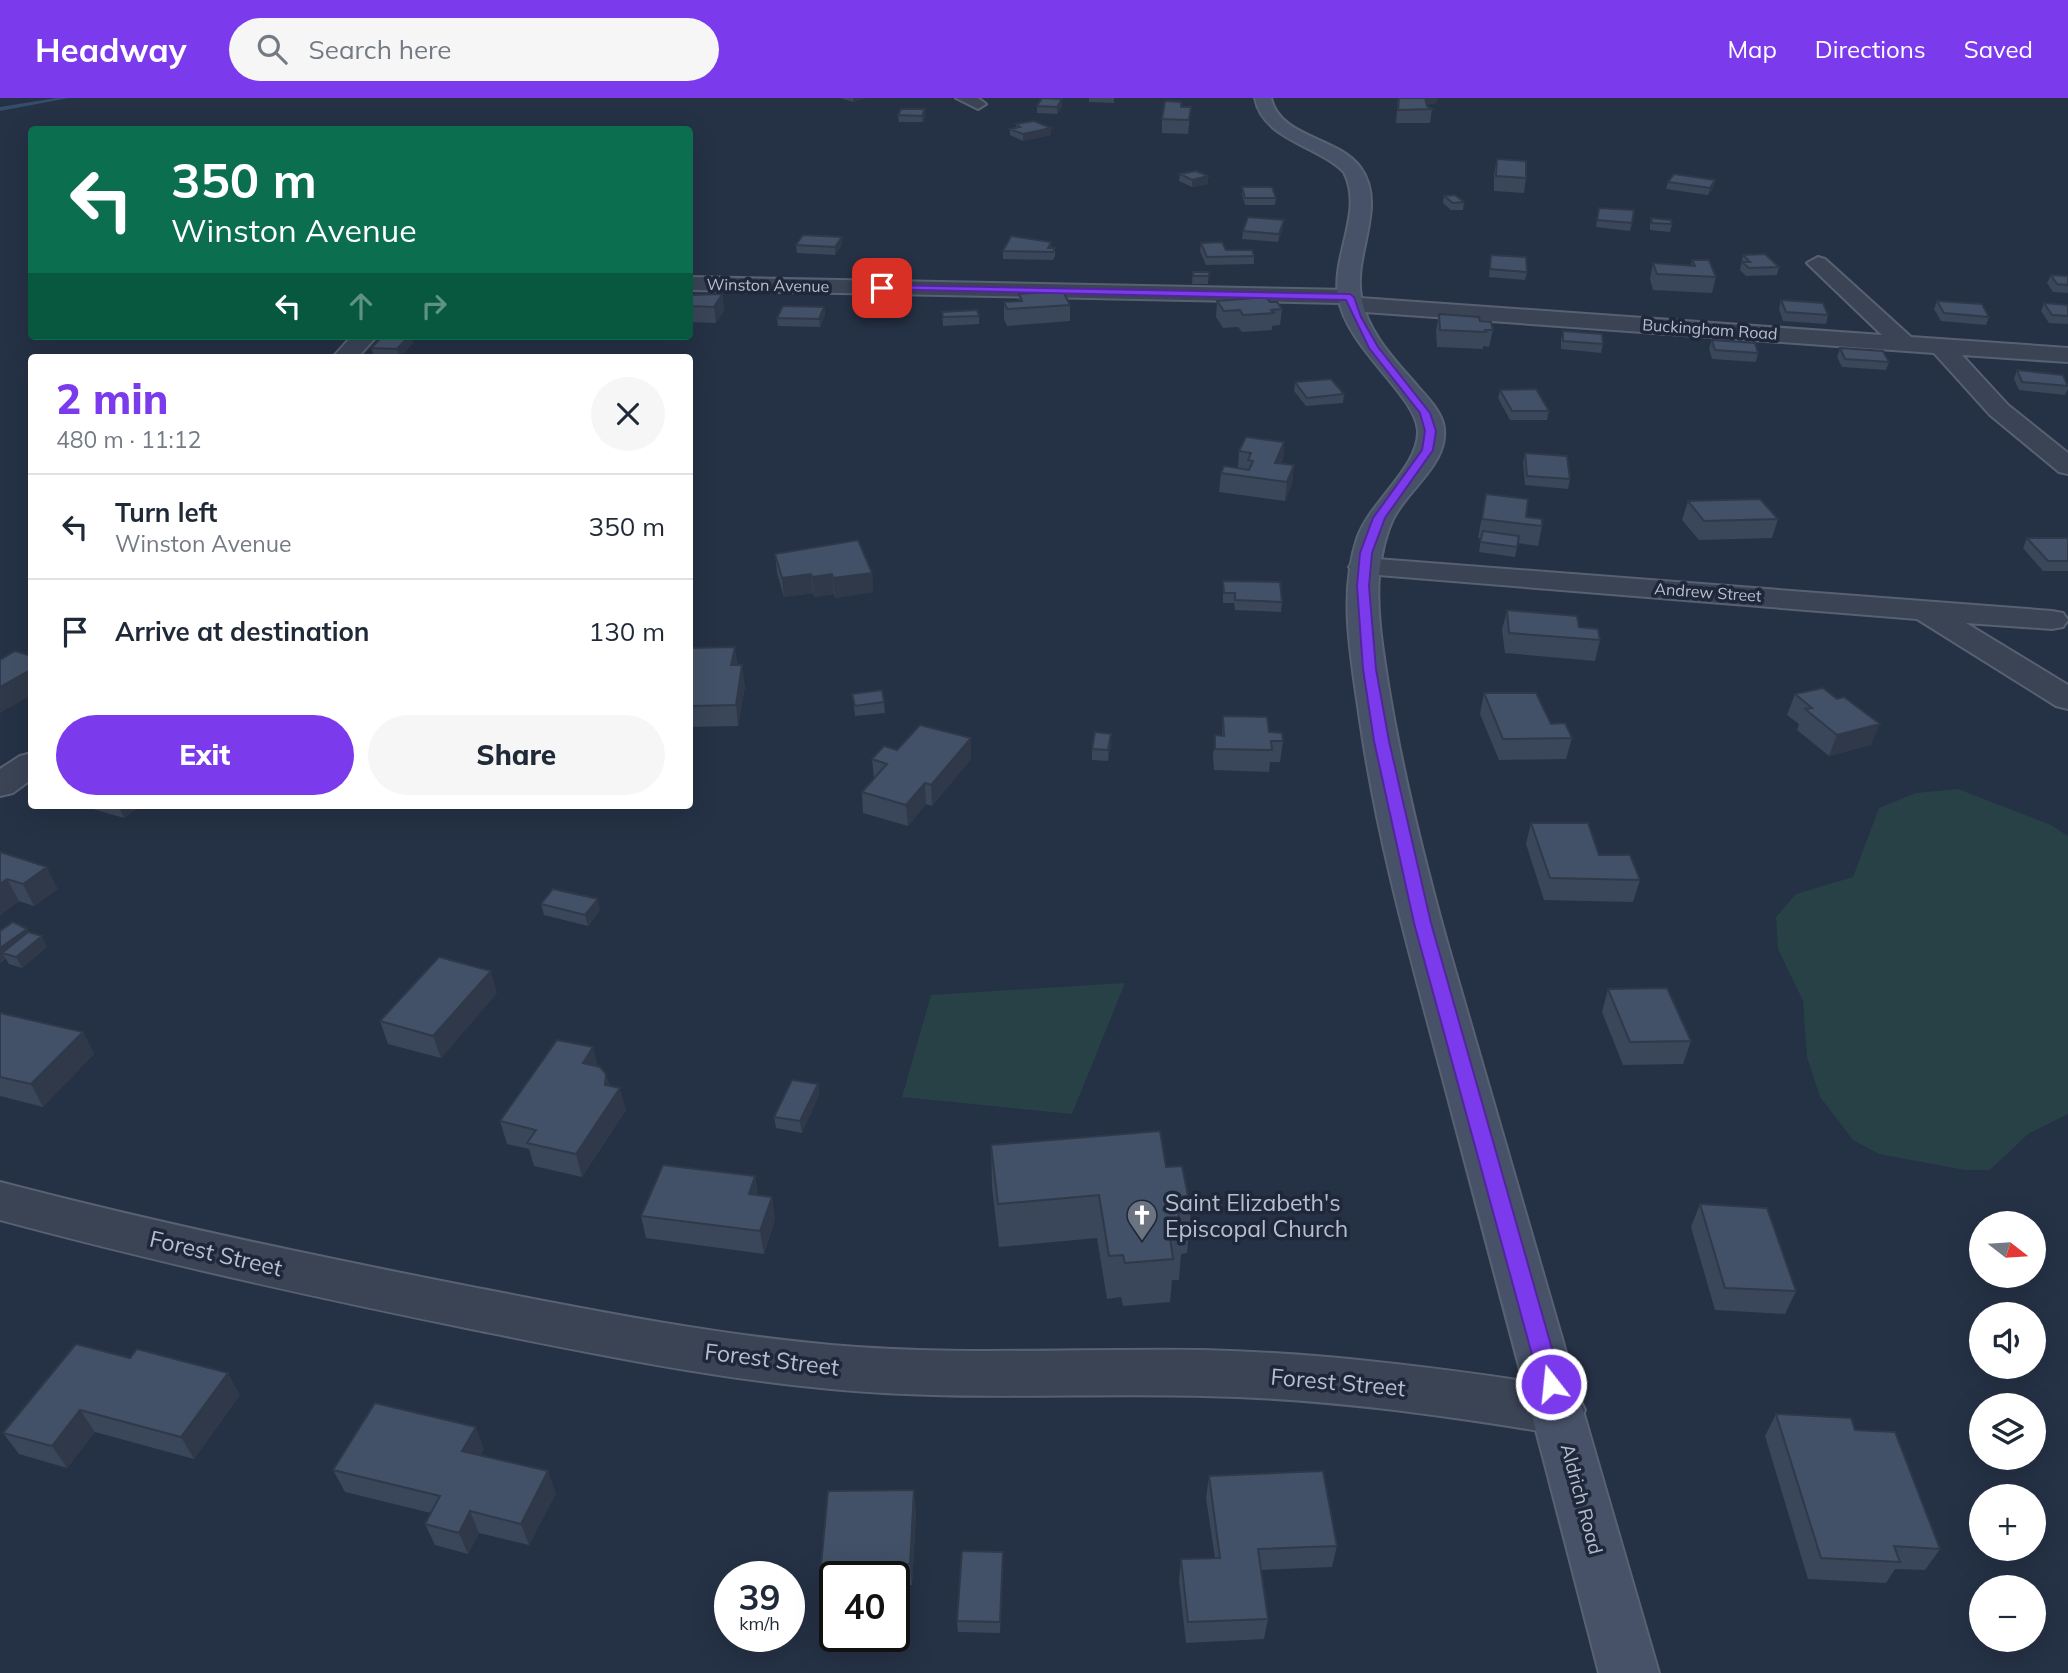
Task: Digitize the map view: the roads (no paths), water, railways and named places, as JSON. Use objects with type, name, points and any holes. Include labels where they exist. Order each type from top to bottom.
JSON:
[{"type":"street","name":"Aldrich Road","points":[[1263,98],[1263,108],[1272,119],[1345,162],[1360,182],[1362,195],[1350,262],[1350,300],[1374,348],[1425,413],[1431,431],[1429,446],[1422,459],[1379,518],[1364,567],[1369,669],[1422,923],[1629,1673]]},
{"type":"street","points":[[1818,263],[1904,343]]},
{"type":"street","name":"Winston Avenue","points":[[693,284],[1350,300]]},
{"type":"street","name":"Buckingham Road","points":[[1350,300],[2068,355]]},
{"type":"street","points":[[348,354],[361,340]]},
{"type":"street","points":[[1940,345],[1999,410],[2068,466]]},
{"type":"street","name":"Andrew Street","points":[[1364,567],[2052,620]]},
{"type":"street","points":[[1921,608],[2068,699]]},
{"type":"street","points":[[0,785],[28,766]]},
{"type":"street","name":"Forest Street","points":[[0,1202],[316,1277],[649,1343],[782,1362],[884,1371],[1089,1375],[1201,1373],[1308,1377],[1387,1384],[1558,1410]]},
{"type":"waterway","points":[[0,109],[66,98]]},
{"type":"place","name":"Saint Elizabeth's Episcopal Church","points":[[1142,1242]]}]
